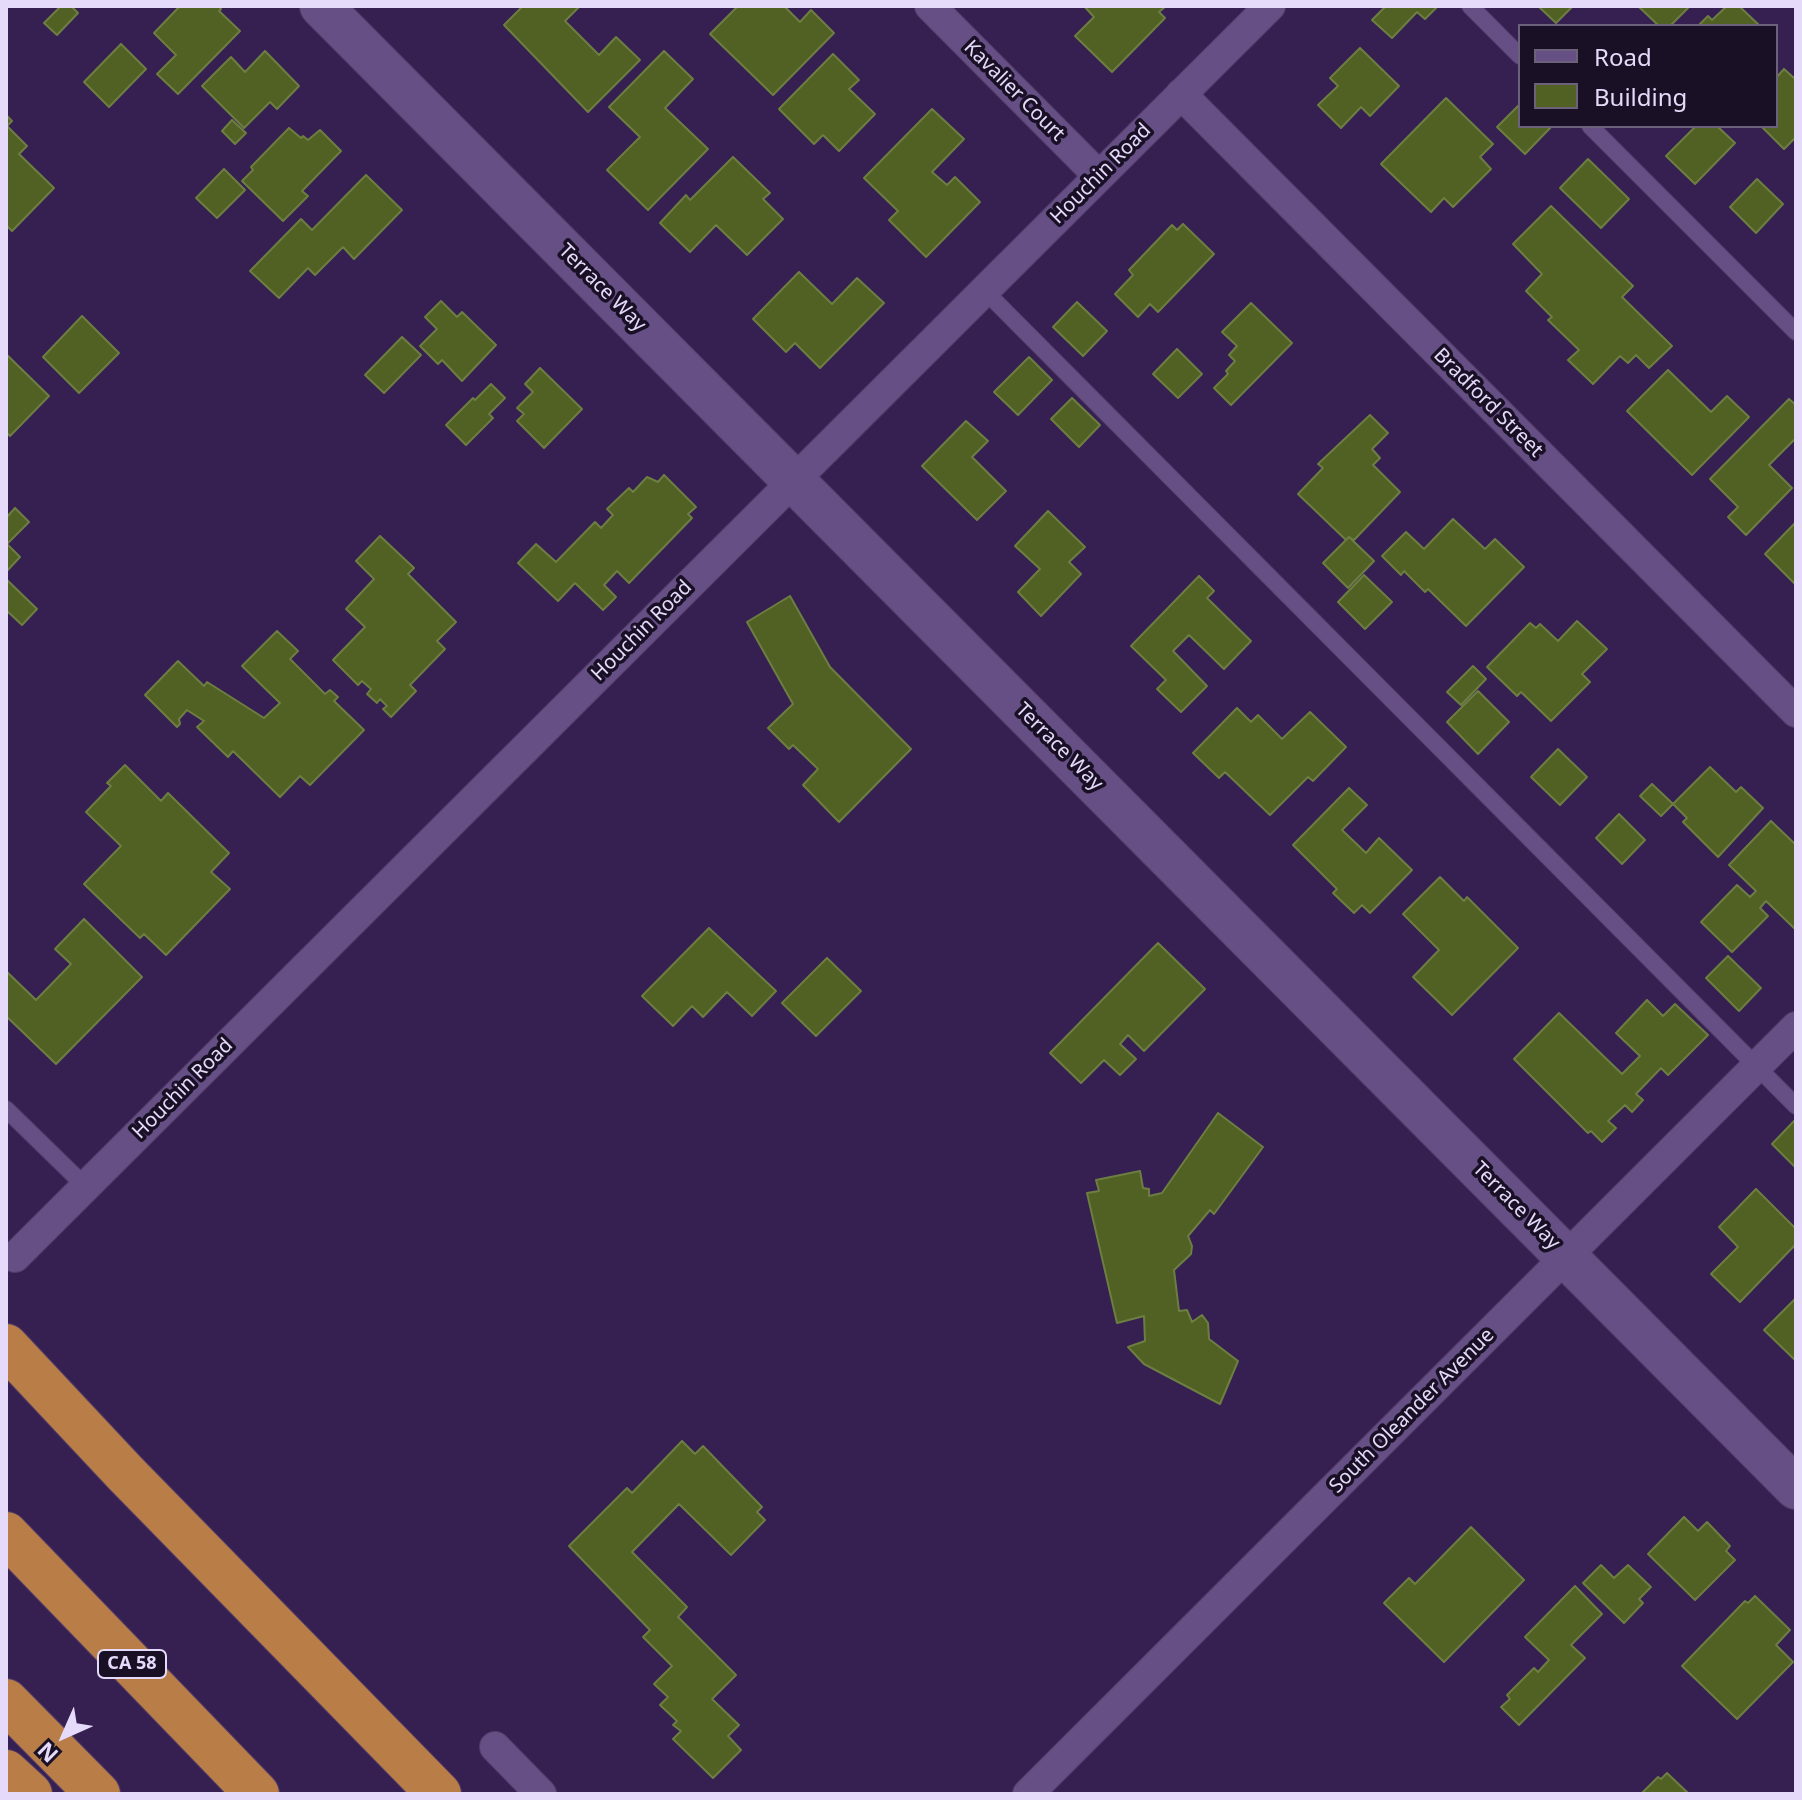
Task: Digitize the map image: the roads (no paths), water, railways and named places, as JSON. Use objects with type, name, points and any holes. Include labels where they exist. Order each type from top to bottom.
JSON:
[{"type":"highway","points":[[6,1346],[125,1473],[439,1794]]},
{"type":"highway","name":"CA 58","points":[[6,1534],[257,1794]]},
{"type":"highway","points":[[6,1701],[98,1794]]},
{"type":"highway","points":[[6,1772],[30,1794]]},
{"type":"street","name":"Terrace Way","points":[[321,6],[1796,1488]]},
{"type":"street","name":"Kavalier Court","points":[[930,6],[1099,176]]},
{"type":"street","name":"Houchin Road","points":[[15,1257],[1270,6]]},
{"type":"street","name":"Bradford Street","points":[[1181,94],[1796,712]]},
{"type":"street","name":"South Oleander Avenue","points":[[1028,1794],[1796,1027]]},
{"type":"street","points":[[495,1747],[541,1794]]},
{"type":"lane","points":[[1470,6],[1518,54]]},
{"type":"lane","points":[[1592,128],[1796,332]]},
{"type":"lane","points":[[984,290],[1796,1106]]},
{"type":"lane","points":[[6,1109],[85,1186]]}]
